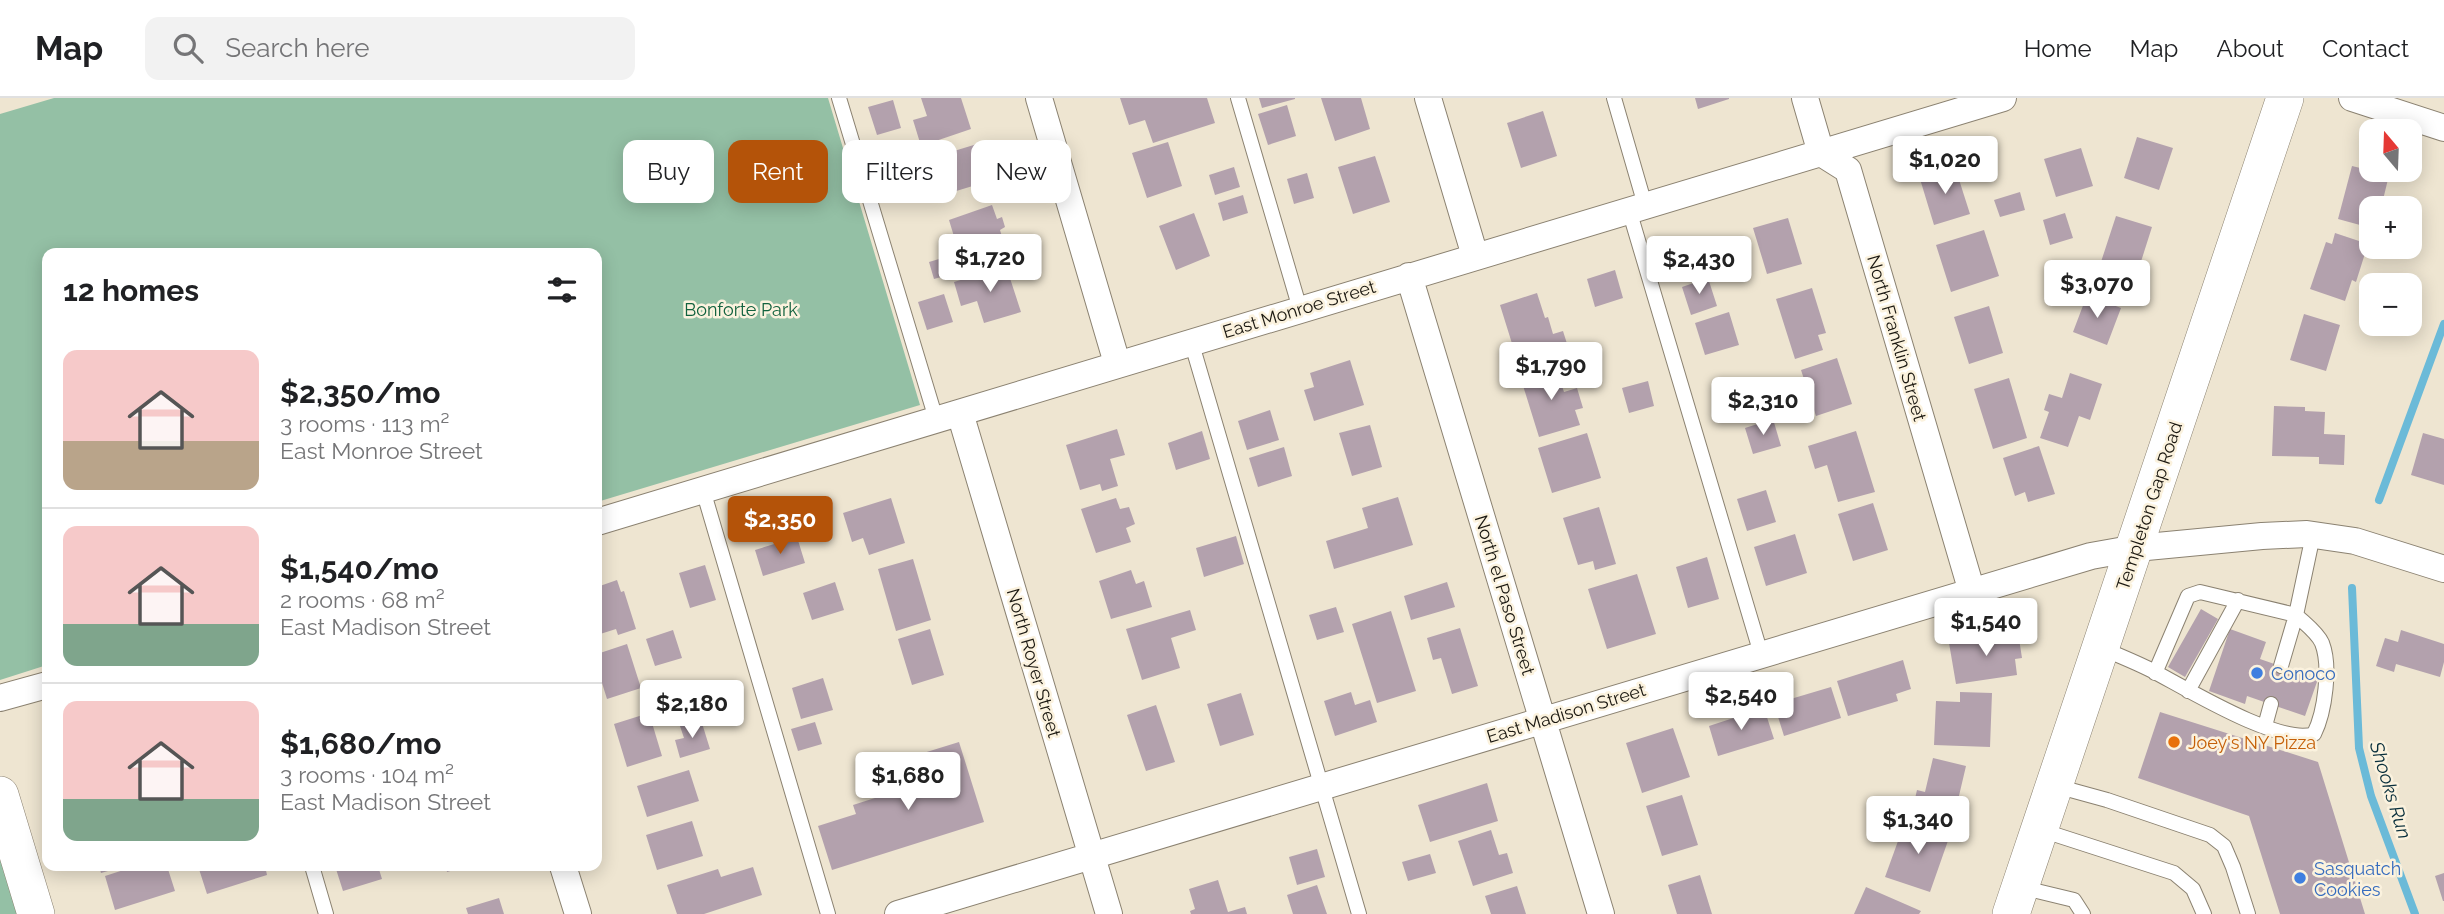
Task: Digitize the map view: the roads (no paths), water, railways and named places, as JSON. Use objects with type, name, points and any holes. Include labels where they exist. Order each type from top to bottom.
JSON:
[{"type":"street","points":[[1039,98],[1117,363]]},
{"type":"street","points":[[1428,98],[1475,256]]},
{"type":"street","points":[[1805,98],[1821,153]]},
{"type":"street","name":"Templeton Gap Road","points":[[2015,900],[2136,548],[2285,98]]},
{"type":"street","points":[[2352,98],[2444,128]]},
{"type":"street","name":"East Monroe Street","points":[[602,520],[1997,99]]},
{"type":"street","name":"North Franklin Street","points":[[1821,153],[1848,170],[1972,592]]},
{"type":"street","name":"North el Paso Street","points":[[1409,276],[1601,914]]},
{"type":"street","name":"North Royer Street","points":[[948,416],[1109,914]]},
{"type":"street","name":"East Madison Street","points":[[898,914],[2091,556],[2136,548],[2262,536],[2313,535],[2355,541],[2444,569]]},
{"type":"street","points":[[0,698],[42,686]]},
{"type":"street","points":[[0,795],[36,914]]},
{"type":"street","points":[[565,871],[578,914]]},
{"type":"lane","points":[[839,98],[948,416]]},
{"type":"lane","points":[[1238,98],[1300,309]]},
{"type":"lane","points":[[1614,98],[1637,208],[1761,654]]},
{"type":"lane","points":[[1191,341],[1359,914]]},
{"type":"lane","points":[[703,490],[828,914]]},
{"type":"lane","points":[[2281,666],[2296,615],[2313,535]]},
{"type":"lane","points":[[2101,648],[2155,673],[2221,709],[2265,726],[2307,737],[2314,734],[2320,721],[2327,675],[2322,643],[2296,615],[2200,592],[2188,596],[2155,673]]},
{"type":"lane","points":[[2188,691],[2238,600]]},
{"type":"lane","points":[[2265,726],[2271,704]]},
{"type":"lane","points":[[2054,786],[2107,800],[2210,835],[2224,846],[2234,867],[2248,914]]},
{"type":"lane","points":[[2039,830],[2174,873],[2193,889],[2204,914]]},
{"type":"lane","points":[[313,871],[326,914]]},
{"type":"lane","points":[[2015,900],[2074,900],[2083,914]]},
{"type":"waterway","name":"Shooks Run","points":[[2379,500],[2444,324]]},
{"type":"waterway","name":"Shooks Run","points":[[2352,588],[2359,748],[2371,796],[2415,914]]},
{"type":"place","name":"Conoco","points":[[2257,673]]},
{"type":"place","name":"Joey's NY Pizza","points":[[2174,742]]},
{"type":"place","name":"Sasquatch Cookies","points":[[2300,878]]},
{"type":"park label","name":"Bonforte Park","points":[[741,309]]}]
